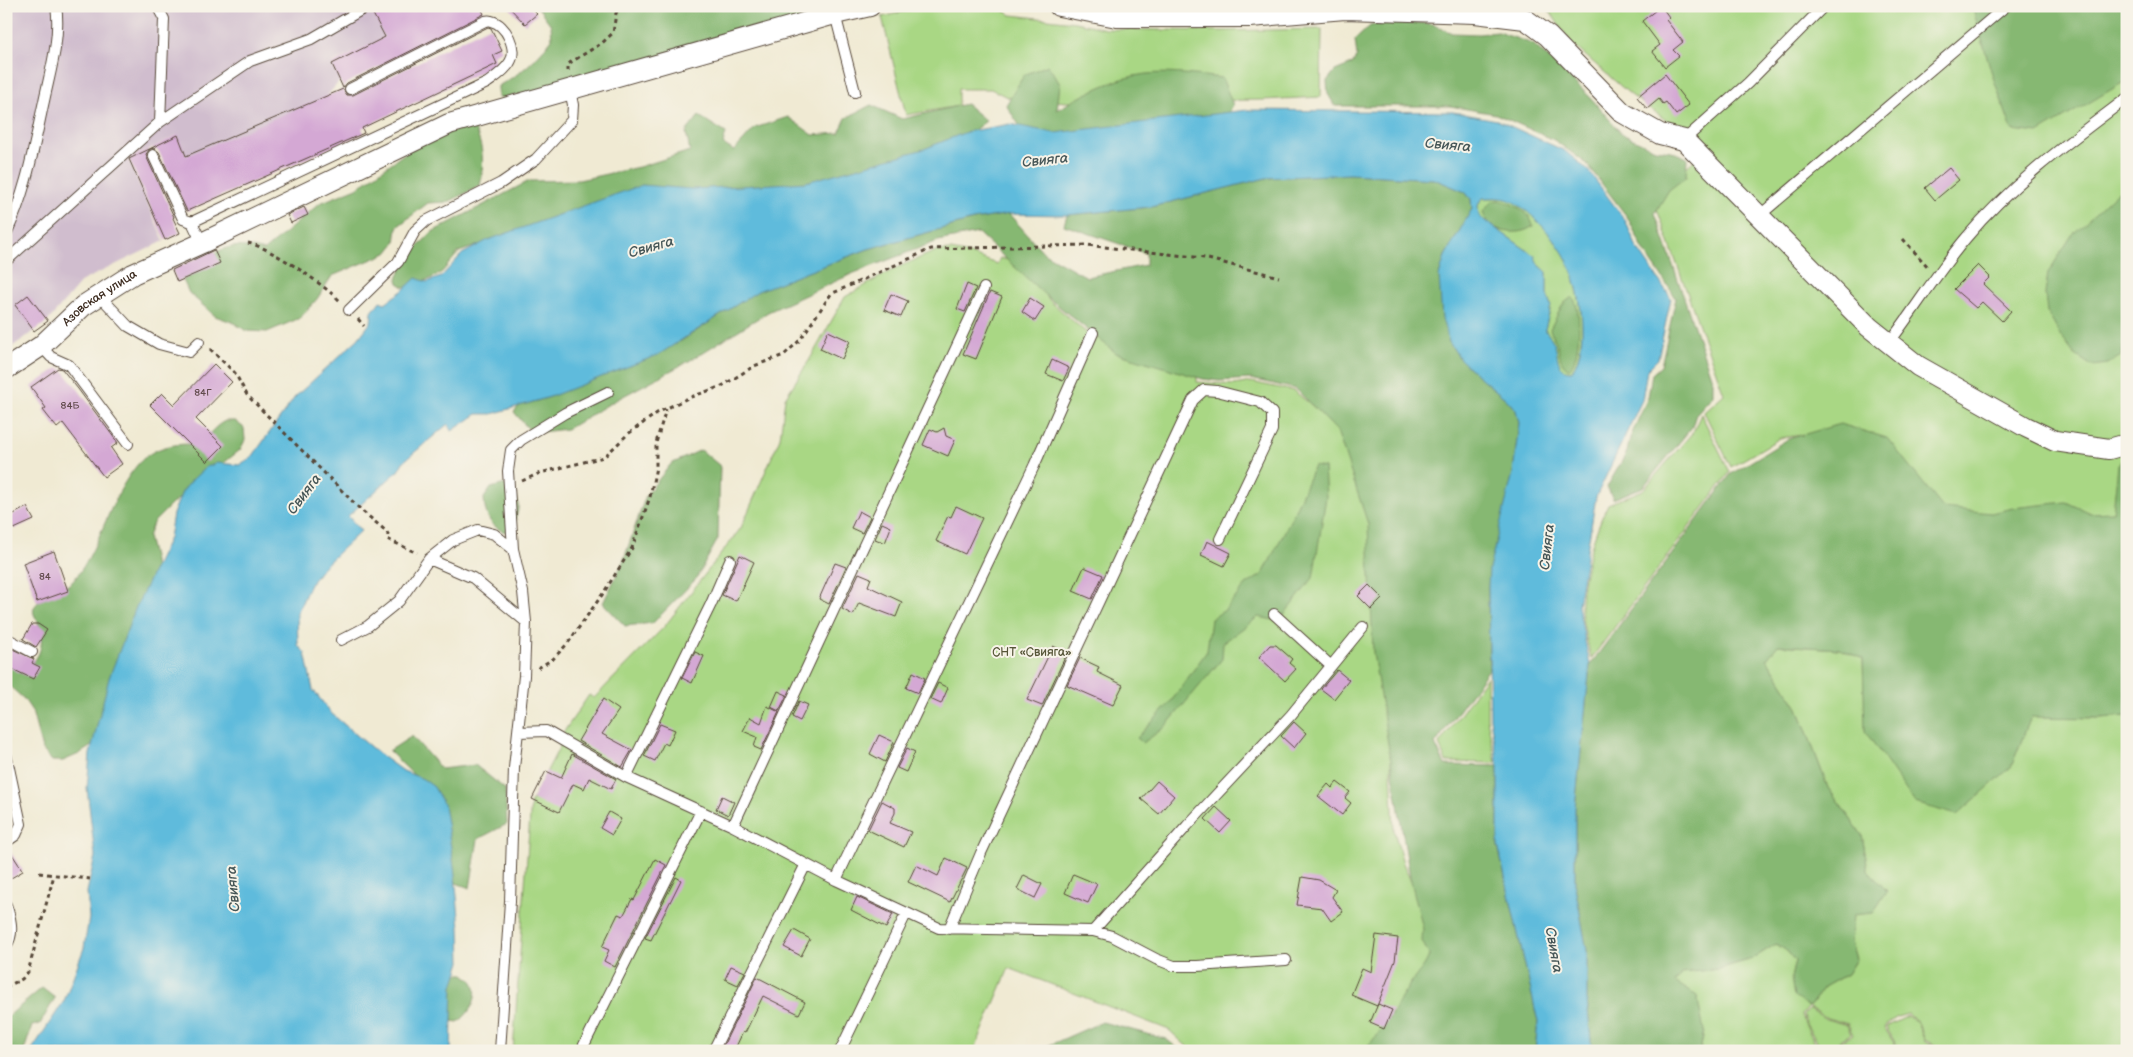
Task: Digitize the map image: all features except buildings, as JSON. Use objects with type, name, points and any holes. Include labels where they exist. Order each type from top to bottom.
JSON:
[{"type":"street","name":"Азовская улица","points":[[6,369],[41,346],[83,306],[133,274],[202,243],[448,124],[835,14],[870,6]]},
{"type":"street","points":[[1059,6],[1117,17],[1250,17],[1345,9],[1528,13],[1623,113],[1660,134],[1684,140],[1868,327],[1918,366],[2026,427],[2055,441],[2109,449],[2127,444]]},
{"type":"lane","points":[[6,234],[18,209],[47,87],[53,59],[56,6]]},
{"type":"lane","points":[[157,6],[164,19],[160,122]]},
{"type":"lane","points":[[6,261],[160,122],[250,61],[311,39],[368,6]]},
{"type":"lane","points":[[1684,140],[1748,83],[1824,6]]},
{"type":"lane","points":[[1759,216],[2006,6]]},
{"type":"lane","points":[[835,14],[854,92]]},
{"type":"lane","points":[[153,155],[183,219],[192,222],[487,83],[511,62],[514,52],[510,38],[499,26],[491,21],[483,22],[350,89]]},
{"type":"lane","points":[[349,310],[398,262],[415,232],[426,221],[500,183],[536,158],[572,120],[573,105],[570,90]]},
{"type":"lane","points":[[1889,343],[1966,237],[2007,194],[2037,166],[2127,98]]},
{"type":"lane","points":[[192,222],[202,243]]},
{"type":"lane","points":[[734,826],[984,288]]},
{"type":"lane","points":[[99,295],[128,326],[159,344],[188,352],[199,342]]},
{"type":"lane","points":[[836,880],[1034,466],[1093,333]]},
{"type":"lane","points":[[41,346],[51,357],[69,365],[128,444]]},
{"type":"lane","points":[[949,929],[980,853],[1193,400],[1204,390],[1217,391],[1260,402],[1272,413],[1272,430],[1220,539]]},
{"type":"lane","points":[[500,1051],[510,901],[514,768],[524,676],[526,622],[523,592],[512,549],[508,471],[511,450],[521,440],[565,413],[608,392]]},
{"type":"lane","points":[[341,640],[368,626],[399,601],[429,558],[452,540],[478,530],[494,534],[512,549]]},
{"type":"lane","points":[[429,558],[473,578],[526,622]]},
{"type":"lane","points":[[626,777],[711,604],[730,560]]},
{"type":"lane","points":[[1274,614],[1332,666]]},
{"type":"lane","points":[[1094,932],[1187,826],[1291,715],[1363,627]]},
{"type":"lane","points":[[6,638],[32,652]]},
{"type":"lane","points":[[519,732],[546,731],[626,777],[734,826],[836,880],[939,928],[1094,932],[1112,936],[1156,959],[1174,966],[1286,960]]},
{"type":"lane","points":[[6,754],[21,824],[16,835],[6,842]]},
{"type":"lane","points":[[581,1051],[701,811]]},
{"type":"lane","points":[[713,1051],[806,864]]},
{"type":"lane","points":[[6,905],[12,920],[10,940],[6,946]]},
{"type":"lane","points":[[840,1051],[906,914]]},
{"type":"path","points":[[570,90],[568,64],[602,43],[614,33],[616,12],[622,6]]},
{"type":"path","points":[[1903,239],[1937,277]]},
{"type":"path","points":[[242,242],[250,243],[274,254],[326,286],[349,310]]},
{"type":"path","points":[[509,491],[526,478],[604,457],[628,434],[657,413],[722,386],[754,366],[784,355],[800,340],[830,294],[931,250],[1086,246],[1204,258],[1279,277]]},
{"type":"path","points":[[199,342],[214,352],[235,373],[247,395],[361,510],[386,531],[388,534],[387,538],[429,558]]},
{"type":"path","points":[[524,676],[553,659],[568,643],[632,548],[650,497],[656,467],[656,443],[666,408]]},
{"type":"path","points":[[39,873],[90,879]]},
{"type":"path","points":[[6,987],[22,979],[28,972],[54,875]]},
{"type":"shaded area","points":[[6,6],[449,6],[332,63],[340,81],[326,97],[186,156],[177,135],[128,159],[164,241],[82,281],[48,321],[6,351]]},
{"type":"green space","points":[[537,6],[607,6],[612,10],[644,6],[858,6],[522,94],[498,98],[498,86],[528,66],[552,39],[551,25]]},
{"type":"green space","points":[[1546,6],[2127,6],[2127,505],[2104,533],[1935,514],[1839,430],[1780,438],[1731,467],[1704,412],[1724,394],[1653,198],[1704,151],[1674,126],[1631,95],[1572,44]]},
{"type":"green space","points":[[1972,6],[2127,6],[2127,84],[2124,82],[2038,133],[2012,130],[1993,77]]},
{"type":"green space","points":[[919,8],[1002,9],[1011,15],[1075,22],[1106,29],[1221,31],[1322,29],[1321,97],[1262,100],[1066,102],[1007,97],[991,89],[958,89],[958,106],[906,115],[882,17]]},
{"type":"green space","points":[[1396,21],[1432,24],[1452,33],[1479,34],[1498,32],[1533,44],[1590,97],[1622,134],[1655,149],[1671,151],[1687,158],[1686,177],[1669,190],[1655,213],[1713,382],[1713,395],[1696,414],[1692,427],[1643,487],[1613,499],[1607,487],[1627,452],[1630,438],[1648,397],[1652,374],[1661,366],[1676,298],[1643,249],[1628,218],[1586,163],[1554,140],[1496,114],[1450,106],[1335,106],[1328,94],[1327,81],[1335,71],[1352,64],[1357,56],[1355,40],[1370,26]]},
{"type":"green space","points":[[1048,65],[1060,84],[1057,110],[1114,82],[1134,76],[1155,73],[1222,78],[1233,105],[1216,134],[1029,140],[1006,105],[1024,75]]},
{"type":"green space","points":[[966,104],[986,121],[942,155],[829,184],[543,222],[459,252],[442,272],[430,279],[404,287],[398,283],[399,274],[414,251],[432,232],[529,181],[579,180],[639,167],[690,151],[686,132],[699,116],[726,133],[723,144],[734,151],[755,128],[788,117],[813,135],[839,133],[846,118],[871,105],[902,119]]},
{"type":"green space","points":[[474,128],[480,142],[482,156],[480,186],[448,202],[428,203],[397,227],[395,243],[387,253],[332,276],[317,299],[300,318],[267,332],[247,331],[232,322],[215,316],[189,293],[182,278],[210,256],[228,248],[238,247],[250,247],[264,251],[320,203],[357,188],[408,151],[449,131]]},
{"type":"green space","points":[[1350,174],[1434,179],[1465,192],[1471,199],[1472,210],[1445,256],[1439,276],[1449,342],[1460,359],[1516,410],[1519,423],[1513,473],[1488,586],[1489,669],[1435,744],[1445,765],[1498,766],[1498,846],[1538,1022],[1535,1051],[1362,1051],[1382,1028],[1424,966],[1429,955],[1422,941],[1423,929],[1410,877],[1373,653],[1368,524],[1337,431],[1296,389],[1251,379],[1219,381],[1203,379],[1116,353],[1045,295],[978,233],[938,241],[854,273],[768,312],[689,361],[614,401],[567,429],[532,433],[514,412],[519,406],[550,397],[681,341],[757,291],[868,249],[973,220],[1009,214],[1044,253],[1087,277],[1146,265],[1146,253],[1064,225],[1067,215],[1151,207],[1266,178]]},
{"type":"green space","points":[[2127,189],[2127,336],[2121,356],[2108,364],[2092,366],[2074,354],[2060,335],[2047,312],[2045,294],[2048,273],[2072,235],[2117,192]]},
{"type":"green space","points":[[1483,198],[1500,198],[1518,204],[1534,217],[1563,252],[1576,285],[1581,316],[1580,346],[1572,371],[1560,365],[1556,347],[1545,329],[1551,306],[1547,294],[1547,272],[1528,251],[1481,218],[1478,208]]},
{"type":"green space","points":[[1499,200],[1510,203],[1525,212],[1532,221],[1533,226],[1527,230],[1512,232],[1504,231],[1490,224],[1483,212],[1492,201]]},
{"type":"green space","name":"СНТ «Свияга»","points":[[951,250],[970,254],[997,264],[1000,258],[1023,264],[1050,301],[1089,335],[1190,372],[1197,378],[1197,382],[1234,385],[1251,382],[1294,391],[1340,428],[1372,523],[1395,623],[1391,772],[1394,831],[1403,863],[1428,922],[1437,952],[1372,1051],[1192,1051],[1169,1030],[1009,968],[974,1051],[513,1051],[531,802],[565,736],[563,733],[589,695],[594,698],[664,627],[741,528],[780,438],[785,398],[810,359],[845,297],[896,268],[936,251]]},
{"type":"green space","points":[[1572,297],[1578,311],[1579,333],[1576,356],[1569,369],[1559,355],[1557,344],[1550,329],[1563,304]]},
{"type":"green space","points":[[1701,414],[1730,472],[1591,659],[1581,608],[1582,590],[1594,539],[1603,515],[1608,504],[1643,490],[1693,432]]},
{"type":"green space","points":[[225,421],[235,421],[244,428],[245,440],[240,450],[172,504],[153,523],[148,537],[154,561],[155,585],[104,738],[79,754],[63,761],[52,761],[42,749],[32,711],[24,699],[6,683],[6,663],[28,666],[37,657],[39,652],[41,634],[34,614],[36,604],[74,580],[92,552],[120,491],[139,463],[158,449],[182,444],[198,445],[217,426]]},
{"type":"green space","points":[[1840,424],[1887,438],[1943,508],[1991,513],[2013,508],[2066,502],[2090,513],[2113,512],[2118,465],[2127,457],[2127,716],[2100,718],[2031,717],[2011,767],[1957,815],[1915,803],[1865,731],[1863,659],[1840,649],[1778,645],[1767,659],[1798,708],[1828,788],[1862,835],[1868,871],[1887,891],[1873,913],[1853,915],[1851,942],[1856,959],[1847,974],[1824,987],[1809,1007],[1794,997],[1791,978],[1795,961],[1787,951],[1776,944],[1752,959],[1718,969],[1682,973],[1675,982],[1697,996],[1704,1031],[1700,1051],[1592,1051],[1587,1000],[1587,951],[1575,886],[1575,808],[1590,665],[1731,474],[1788,439]]},
{"type":"green space","points":[[701,450],[720,466],[718,539],[696,579],[653,623],[625,626],[603,603],[623,562],[646,495],[671,464]]},
{"type":"green space","points":[[1314,466],[1324,468],[1326,497],[1313,578],[1279,621],[1258,617],[1223,643],[1222,659],[1165,727],[1143,743],[1137,738],[1170,703],[1207,651],[1211,619],[1225,610],[1246,585],[1263,574],[1293,515]]},
{"type":"green space","points":[[505,484],[515,494],[518,501],[518,511],[512,525],[505,532],[495,526],[489,519],[485,509],[484,498],[491,488]]},
{"type":"green space","points":[[1777,645],[1840,649],[1863,659],[1866,731],[2011,767],[2030,716],[2100,718],[2127,716],[2127,1051],[1945,1051],[1925,1040],[1918,1022],[1908,1014],[1897,1017],[1884,1027],[1899,1051],[1835,1051],[1841,1041],[1853,1035],[1848,1024],[1827,1018],[1809,1007],[1824,987],[1847,974],[1856,959],[1851,942],[1852,915],[1868,871],[1862,835],[1828,788],[1798,708],[1767,659]]},
{"type":"green space","points":[[1487,677],[1487,719],[1496,763],[1446,762],[1439,744]]},
{"type":"green space","points":[[412,736],[441,769],[475,765],[505,789],[507,824],[478,839],[470,888],[456,883],[439,848],[420,781],[389,751]]},
{"type":"green space","points":[[1776,944],[1787,951],[1795,961],[1791,978],[1809,1007],[1802,1015],[1815,1043],[1810,1051],[1700,1051],[1704,1031],[1675,982],[1682,973],[1718,969],[1752,959]]},
{"type":"green space","points":[[447,974],[464,974],[472,981],[475,988],[476,993],[473,1005],[458,1022],[452,1021]]},
{"type":"green space","points":[[42,988],[55,998],[40,1024],[32,1026],[24,1051],[6,1051],[6,1018]]},
{"type":"green space","points":[[1810,1009],[1826,1019],[1847,1025],[1851,1034],[1840,1040],[1834,1051],[1812,1051],[1817,1042],[1806,1024],[1804,1015]]},
{"type":"green space","points":[[1908,1016],[1917,1022],[1925,1042],[1942,1051],[1900,1051],[1886,1027]]},
{"type":"green space","points":[[1102,1022],[1166,1039],[1181,1051],[1036,1051]]},
{"type":"water","name":"Свияга","points":[[1247,110],[1453,112],[1497,120],[1565,151],[1588,170],[1625,220],[1637,248],[1671,298],[1658,359],[1647,370],[1642,400],[1596,497],[1578,605],[1590,665],[1575,808],[1575,886],[1587,951],[1587,1000],[1592,1051],[1535,1051],[1538,1022],[1498,846],[1498,766],[1490,718],[1488,586],[1489,569],[1513,473],[1519,423],[1516,410],[1506,399],[1460,359],[1449,342],[1442,319],[1439,276],[1445,256],[1472,209],[1471,199],[1465,192],[1434,179],[1350,174],[1266,178],[1151,207],[1067,215],[1009,214],[973,220],[868,249],[758,291],[658,355],[550,397],[492,414],[477,414],[452,431],[448,424],[403,462],[398,471],[348,516],[361,531],[321,569],[309,586],[297,614],[298,645],[305,653],[313,690],[332,714],[379,754],[401,770],[423,779],[434,787],[444,805],[454,866],[460,927],[461,962],[453,986],[451,1051],[31,1051],[64,1001],[84,948],[89,918],[87,892],[95,856],[87,788],[90,754],[109,678],[136,607],[169,538],[173,514],[182,492],[206,467],[217,463],[239,465],[252,457],[295,397],[358,339],[371,322],[372,312],[380,301],[385,303],[416,278],[427,282],[441,277],[462,254],[488,240],[642,185],[692,189],[806,182],[924,149],[966,132],[1010,124],[1054,133]],"holes":[[[1483,198],[1500,198],[1517,204],[1534,217],[1563,252],[1576,285],[1582,316],[1581,346],[1578,360],[1572,371],[1560,365],[1556,347],[1545,329],[1551,306],[1547,294],[1547,272],[1537,263],[1535,256],[1481,218],[1478,205]]]}]
